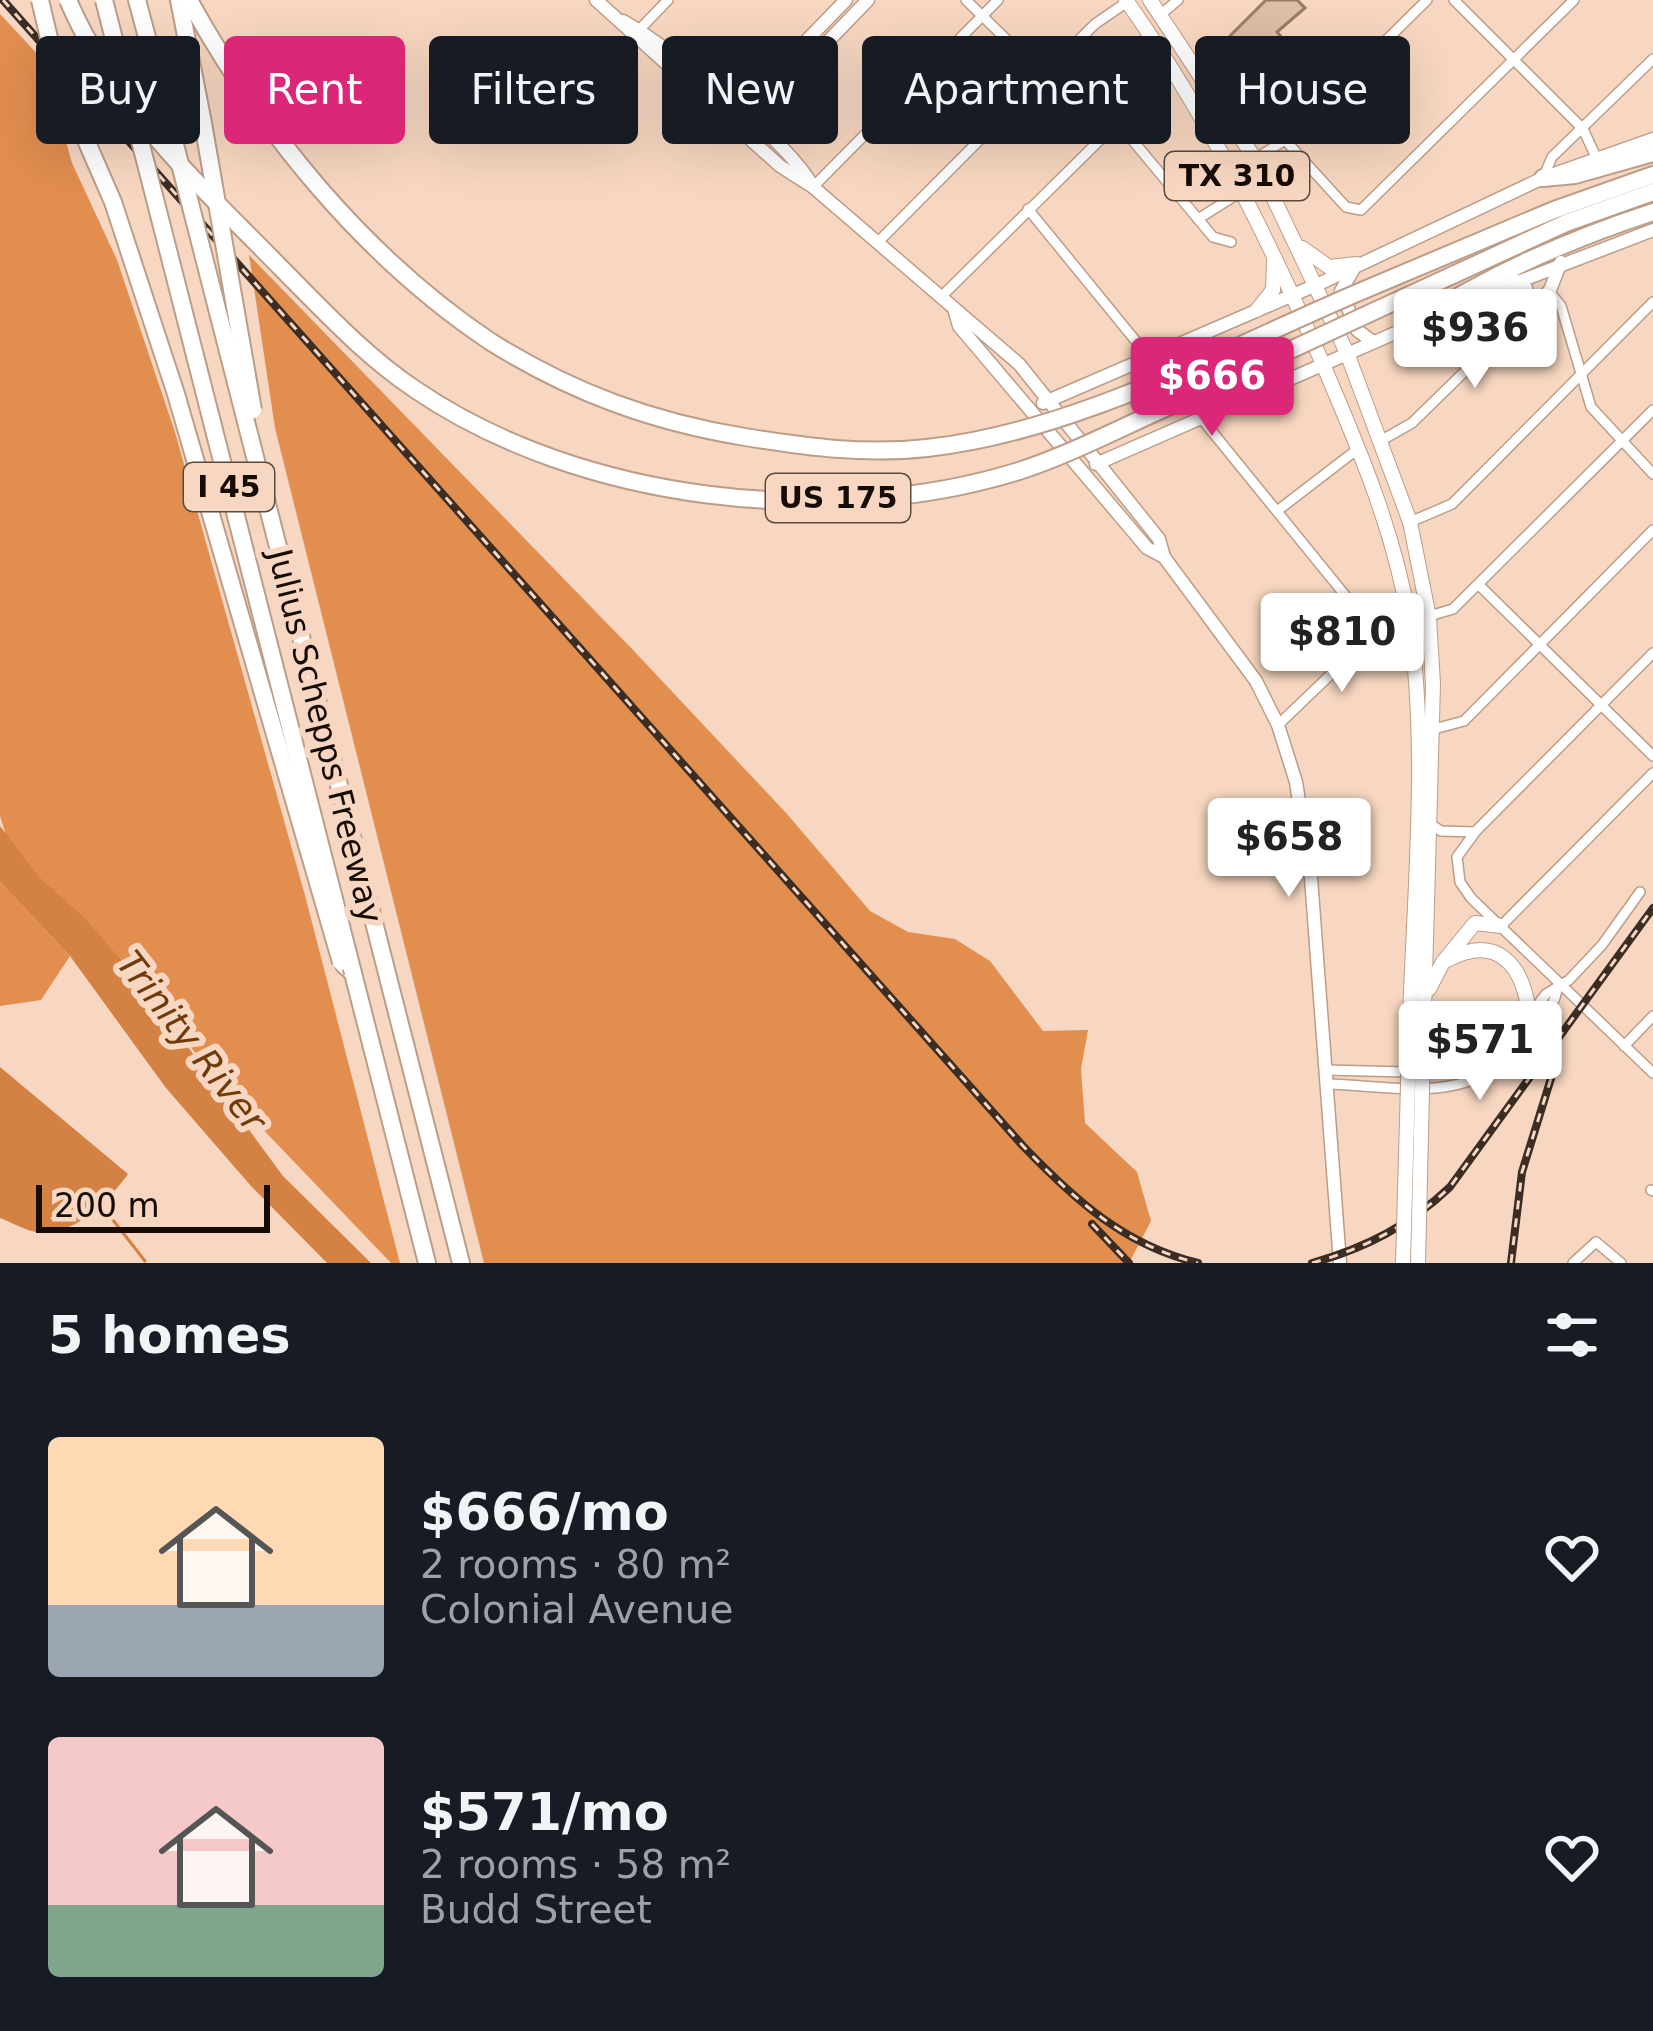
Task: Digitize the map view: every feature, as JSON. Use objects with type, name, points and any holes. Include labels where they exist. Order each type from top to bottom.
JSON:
[{"type":"highway","points":[[40,0],[58,76],[128,245],[192,448],[314,876],[341,962],[353,974]]},
{"type":"highway","name":"US 175","points":[[68,0],[101,68],[141,124],[362,348],[417,391],[481,429],[542,456],[603,475],[686,490],[784,498],[877,496],[963,485],[1057,458],[1566,223],[1653,192]]},
{"type":"highway","name":"Julius Schepps Freeway","points":[[104,0],[428,1263]]},
{"type":"highway","name":"Julius Schepps Freeway","points":[[137,0],[461,1263]]},
{"type":"highway","points":[[179,0],[275,535]]},
{"type":"highway","name":"US 175","points":[[188,0],[248,98],[316,184],[434,299],[490,342],[580,392],[673,424],[806,446],[905,450],[984,438],[1082,409],[1554,210],[1653,175]]},
{"type":"highway","points":[[1543,178],[1575,175],[1653,153]]},
{"type":"highway","points":[[1411,326],[1505,271],[1591,232],[1653,212]]},
{"type":"main road","points":[[596,0],[662,56]]},
{"type":"main road","points":[[810,36],[846,0]]},
{"type":"main road","points":[[832,36],[868,0]]},
{"type":"main road","name":"TX 310","points":[[1150,0],[1255,159],[1347,353],[1410,522],[1429,617],[1434,729],[1403,1263]]},
{"type":"main road","name":"TX 310","points":[[1126,1],[1245,190],[1359,448],[1389,530],[1409,621],[1417,733],[1418,1263]]},
{"type":"main road","points":[[820,26],[830,36]]},
{"type":"main road","points":[[1032,408],[1313,286],[1543,178],[1653,139]]},
{"type":"main road","points":[[763,144],[798,180],[813,187],[955,312],[969,317],[1049,400],[1159,538],[1164,557],[1231,643],[1278,725],[1303,818],[1340,1263]]},
{"type":"main road","points":[[1082,470],[1514,280],[1653,230]]},
{"type":"main road","points":[[1294,240],[1323,265],[1358,264]]},
{"type":"main road","points":[[1257,310],[1273,290],[1273,249]]},
{"type":"main road","points":[[1554,288],[1562,262]]},
{"type":"main road","points":[[1358,264],[1341,291],[1357,330],[1373,342]]},
{"type":"main road","points":[[1514,280],[1526,288],[1530,304]]},
{"type":"main road","points":[[955,312],[959,326],[1147,548],[1164,557]]},
{"type":"main road","points":[[1416,1049],[1430,983],[1443,962],[1475,923],[1501,926]]},
{"type":"main road","points":[[1443,962],[1475,950],[1508,960],[1522,977],[1529,1015]]},
{"type":"street","points":[[635,33],[668,0]]},
{"type":"street","points":[[966,0],[1003,36]]},
{"type":"street","points":[[813,187],[998,0]]},
{"type":"street","points":[[1160,15],[1178,0]]},
{"type":"street","points":[[1390,36],[1427,0]]},
{"type":"street","points":[[1454,0],[1582,129],[1596,157]]},
{"type":"street","points":[[1289,144],[1346,207],[1361,210],[1574,0]]},
{"type":"street","points":[[1083,36],[1126,1]]},
{"type":"street","points":[[1543,178],[1552,157],[1653,59]]},
{"type":"street","points":[[877,242],[976,144]]},
{"type":"street","points":[[940,298],[1093,144]]},
{"type":"street","points":[[1136,144],[1213,238],[1231,242]]},
{"type":"street","points":[[1255,159],[1279,144]]},
{"type":"street","points":[[1198,219],[1245,190]]},
{"type":"street","points":[[1028,209],[1148,356]]},
{"type":"street","points":[[1382,440],[1412,423],[1530,304],[1554,288],[1591,407],[1653,474]]},
{"type":"street","points":[[1410,522],[1452,504],[1653,302]]},
{"type":"street","points":[[1278,725],[1375,632],[1453,609],[1653,410]]},
{"type":"street","points":[[1201,418],[1375,632]]},
{"type":"street","points":[[1277,511],[1359,448]]},
{"type":"street","points":[[1434,729],[1464,721],[1653,530]]},
{"type":"street","points":[[1479,584],[1653,757]]},
{"type":"street","points":[[1653,653],[1458,853],[1460,882],[1560,987],[1653,1073]]},
{"type":"street","points":[[1501,926],[1653,773]]},
{"type":"street","points":[[1429,824],[1445,832],[1476,831]]},
{"type":"street","points":[[1326,1077],[1470,1069],[1502,1050],[1546,994],[1560,987],[1602,945],[1640,892]]},
{"type":"street","points":[[1326,1077],[1448,1087],[1491,1074],[1520,1050],[1560,987]]},
{"type":"street","points":[[1624,1046],[1653,1016]]},
{"type":"street","points":[[1573,1263],[1596,1242],[1621,1263]]},
{"type":"shaded area","points":[[0,14],[36,53],[36,144],[67,144],[117,260],[175,432],[306,899],[400,1263],[391,1263],[229,1094],[89,922],[45,901],[10,848],[0,816]]},
{"type":"shaded area","points":[[249,255],[634,651],[787,814],[870,911],[908,932],[955,939],[990,961],[1043,1031],[1088,1030],[1081,1069],[1085,1123],[1137,1172],[1151,1221],[1129,1263],[484,1263],[275,428]]},
{"type":"shaded area","points":[[0,826],[40,878],[89,922],[146,990],[283,1176],[371,1263],[327,1263],[251,1186],[166,1088],[70,956],[0,882]]},
{"type":"shaded area","points":[[0,882],[70,956],[41,1000],[0,1006]]},
{"type":"shaded area","points":[[0,1067],[128,1174],[101,1205],[64,1229],[36,1232],[0,1218]]},
{"type":"building","points":[[1266,0],[1297,0],[1305,8],[1277,32],[1280,36],[1230,36]]},
{"type":"waterway","points":[[102,1206],[145,1261]]},
{"type":"railway","points":[[3,0],[1023,1146],[1102,1218],[1147,1245],[1198,1263]]},
{"type":"railway","points":[[1312,1263],[1386,1234],[1450,1187],[1653,908]]},
{"type":"railway","points":[[1511,1263],[1522,1172],[1557,1059]]},
{"type":"railway","points":[[1092,1224],[1129,1263]]},
{"type":"water label","name":"Trinity River","points":[[192,1041]]}]
